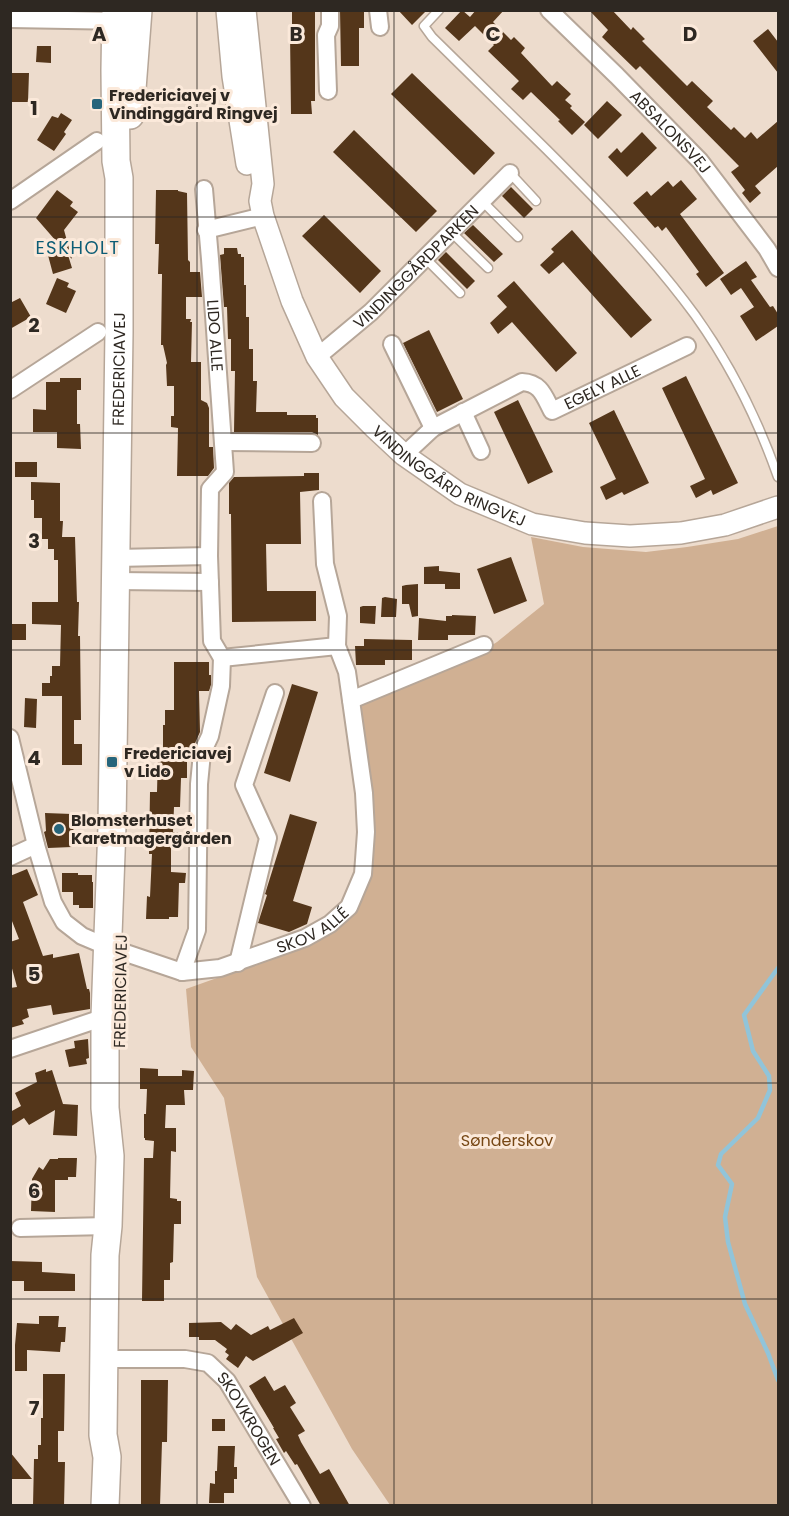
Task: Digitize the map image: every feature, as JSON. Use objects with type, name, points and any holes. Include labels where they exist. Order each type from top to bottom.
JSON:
[{"type":"main road","name":"FREDERICIAVEJ","points":[[105,1506],[106,1457],[103,1435],[110,1359],[105,1255],[110,1156],[105,1108],[105,1017],[114,950],[120,875],[111,826],[119,332],[119,178],[125,163],[133,84],[127,16]]},
{"type":"main road","name":"FREDERICIAVEJ","points":[[110,1156],[118,1109],[114,950]]},
{"type":"street","name":"VINDINGGÅRD RINGVEJ","points":[[226,10],[233,76],[251,186],[262,208],[292,301],[317,357],[344,397],[404,455],[460,494],[532,524],[585,533],[630,536],[681,533],[725,525],[778,507]]},
{"type":"street","name":"VINDINGGÅRD RINGVEJ","points":[[245,10],[263,184],[262,208]]},
{"type":"street","points":[[328,91],[326,35],[330,26],[330,10]]},
{"type":"street","name":"ABSALONSVEJ","points":[[549,10],[700,161],[767,249],[778,268]]},
{"type":"street","name":"FREDERICIAVEJ","points":[[10,19],[127,16]]},
{"type":"street","points":[[10,201],[97,141]]},
{"type":"street","name":"VINDINGGÅRDPARKEN","points":[[317,357],[371,312],[510,173]]},
{"type":"street","name":"LIDO ALLE","points":[[204,189],[225,472],[210,489],[209,556]]},
{"type":"street","points":[[206,230],[262,208]]},
{"type":"street","points":[[10,390],[98,332]]},
{"type":"street","points":[[392,344],[433,428]]},
{"type":"street","name":"EGELY ALLE","points":[[404,455],[433,428],[522,382],[539,387],[552,411],[687,346]]},
{"type":"street","points":[[463,412],[481,451]]},
{"type":"street","points":[[223,442],[312,443]]},
{"type":"street","points":[[222,658],[338,646],[338,616],[325,564],[322,501]]},
{"type":"street","points":[[116,570],[209,556],[212,640],[222,658],[221,686],[210,736],[202,753],[199,784],[197,930],[182,972]]},
{"type":"street","points":[[116,570],[210,582]]},
{"type":"street","points":[[351,700],[484,645]]},
{"type":"street","name":"SKOV ALLÉ","points":[[10,738],[36,845],[53,902],[64,922],[82,936],[114,950],[182,972],[220,968],[238,963],[305,938],[330,924],[349,907],[363,874],[366,832],[364,793],[347,672],[338,646]]},
{"type":"street","points":[[238,963],[268,838],[244,785],[275,693]]},
{"type":"street","points":[[10,856],[36,845]]},
{"type":"street","points":[[10,1049],[105,1017]]},
{"type":"street","points":[[20,1228],[108,1226]]},
{"type":"street","name":"SKOVKROGEN","points":[[110,1359],[185,1359],[208,1364],[227,1381],[302,1506]]},
{"type":"lane","points":[[439,10],[424,26],[432,37],[625,230],[663,272],[696,317],[719,352],[746,401],[768,448],[778,477]]},
{"type":"lane","points":[[510,173],[537,201]]},
{"type":"lane","points":[[482,201],[518,237]]},
{"type":"lane","points":[[451,232],[488,268]]},
{"type":"lane","points":[[424,258],[460,293]]},
{"type":"green space","name":"Sønderskov","points":[[778,526],[778,1505],[390,1505],[352,1449],[257,1277],[224,1098],[191,1047],[186,989],[301,948],[328,933],[368,866],[357,706],[476,655],[497,642],[544,604],[531,537],[583,547],[646,552],[738,539]]},
{"type":"building","points":[[340,10],[364,10],[364,28],[359,28],[359,66],[341,66]]},
{"type":"building","points":[[398,10],[427,10],[412,25]]},
{"type":"building","points":[[462,10],[470,17],[476,10],[504,10],[493,22],[511,40],[514,37],[525,48],[521,53],[552,86],[557,81],[571,94],[565,100],[585,122],[572,135],[531,92],[523,100],[511,89],[519,81],[488,51],[494,45],[475,26],[459,41],[445,28]]},
{"type":"building","points":[[589,10],[612,10],[631,30],[633,27],[645,39],[642,41],[687,86],[692,81],[713,101],[707,107],[731,130],[734,127],[745,138],[751,132],[757,139],[778,121],[778,166],[755,186],[761,193],[750,203],[742,193],[745,190],[731,172],[739,166],[640,66],[636,70],[602,37],[608,30]]},
{"type":"building","points":[[292,11],[315,11],[315,101],[311,101],[312,114],[291,114]]},
{"type":"building","points":[[768,29],[778,42],[778,73],[753,41]]},
{"type":"building","points":[[37,46],[51,46],[51,63],[36,62]]},
{"type":"building","points":[[11,73],[29,73],[28,102],[10,102]]},
{"type":"building","points":[[412,73],[495,153],[474,175],[391,94]]},
{"type":"building","points":[[607,101],[622,115],[598,139],[584,125]]},
{"type":"building","points":[[61,113],[72,120],[64,132],[66,134],[54,151],[37,140],[52,116],[58,118]]},
{"type":"building","points":[[354,130],[437,211],[416,232],[333,152]]},
{"type":"building","points":[[642,132],[657,148],[627,177],[608,157],[617,148],[621,153]]},
{"type":"building","points":[[681,180],[697,199],[680,214],[724,273],[706,287],[696,274],[699,272],[666,227],[662,231],[658,226],[655,228],[633,203],[647,191],[651,196],[668,181],[673,187]]},
{"type":"building","points":[[511,187],[533,209],[524,218],[502,196]]},
{"type":"building","points":[[57,190],[73,202],[70,206],[78,212],[64,230],[72,259],[68,255],[72,268],[53,274],[45,244],[56,241],[36,218]]},
{"type":"building","points":[[156,190],[178,190],[187,193],[188,260],[190,272],[200,272],[202,297],[186,297],[186,319],[191,319],[190,322],[192,322],[191,362],[201,362],[201,400],[207,403],[209,408],[209,447],[213,447],[214,468],[208,476],[177,476],[178,428],[171,427],[171,416],[174,416],[174,386],[167,386],[167,363],[163,345],[161,345],[162,274],[158,274],[159,244],[155,244]]},
{"type":"building","points":[[324,215],[381,271],[360,293],[302,236]]},
{"type":"building","points":[[473,225],[503,254],[494,262],[464,233]]},
{"type":"building","points":[[572,230],[652,320],[631,338],[563,262],[549,274],[540,265],[554,252],[551,249]]},
{"type":"building","points":[[224,248],[237,248],[238,254],[244,257],[249,349],[253,349],[253,381],[257,381],[256,412],[316,415],[318,435],[312,432],[234,432],[235,371],[231,371],[231,339],[228,339],[227,307],[224,307],[220,255],[224,254]]},
{"type":"building","points":[[446,252],[475,281],[467,289],[438,260]]},
{"type":"building","points":[[746,261],[757,277],[751,280],[770,307],[773,306],[778,314],[778,326],[756,341],[740,316],[754,307],[741,288],[731,295],[720,279]]},
{"type":"building","points":[[57,278],[69,283],[67,287],[76,291],[66,313],[46,304]]},
{"type":"building","points":[[514,281],[577,353],[556,372],[512,322],[498,334],[490,323],[507,307],[497,296]]},
{"type":"building","points":[[20,298],[31,317],[10,329],[10,303]]},
{"type":"building","points":[[429,330],[463,399],[437,412],[403,343]]},
{"type":"building","points":[[686,376],[738,483],[713,495],[711,490],[696,498],[690,486],[705,479],[662,388]]},
{"type":"building","points":[[60,378],[81,378],[81,390],[77,390],[77,424],[80,424],[81,449],[57,448],[57,432],[33,432],[33,409],[46,410],[46,382],[60,382]]},
{"type":"building","points":[[518,400],[553,472],[528,484],[494,412]]},
{"type":"building","points":[[614,410],[649,483],[624,495],[622,492],[606,500],[600,487],[616,479],[589,423]]},
{"type":"building","points":[[15,462],[37,462],[37,477],[15,477]]},
{"type":"building","points":[[304,473],[319,473],[319,490],[300,492],[301,544],[266,544],[267,591],[316,591],[316,621],[232,622],[229,483],[234,477],[304,476]]},
{"type":"building","points":[[31,482],[60,483],[62,537],[75,537],[77,602],[79,602],[81,720],[74,720],[74,744],[82,744],[82,765],[62,765],[62,696],[42,696],[42,683],[50,683],[52,666],[60,666],[61,625],[32,624],[32,602],[58,602],[58,560],[54,560],[54,549],[48,549],[48,539],[42,539],[42,518],[34,518]]},
{"type":"building","points":[[511,557],[527,601],[494,614],[477,569]]},
{"type":"building","points":[[439,566],[439,571],[460,573],[460,589],[445,589],[445,584],[424,584],[424,567]]},
{"type":"building","points":[[418,584],[418,616],[412,617],[409,604],[402,604],[402,586]]},
{"type":"building","points":[[382,598],[397,599],[396,617],[381,617]]},
{"type":"building","points":[[376,606],[375,624],[360,623],[360,607]]},
{"type":"building","points":[[446,616],[476,616],[475,635],[448,635],[448,640],[418,640],[419,618],[446,621]]},
{"type":"building","points":[[10,624],[26,624],[26,640],[10,640]]},
{"type":"building","points":[[364,639],[412,640],[412,660],[385,660],[385,665],[356,665],[355,646],[364,646]]},
{"type":"building","points":[[174,662],[209,662],[211,685],[209,691],[199,691],[200,732],[192,750],[187,750],[187,778],[181,778],[180,807],[174,807],[173,832],[179,832],[179,843],[171,844],[171,872],[186,873],[185,883],[179,883],[178,917],[146,919],[147,896],[150,897],[152,854],[149,854],[150,792],[157,792],[158,754],[163,754],[165,710],[174,710]]},
{"type":"building","points":[[292,684],[318,692],[290,782],[264,773]]},
{"type":"building","points":[[25,698],[37,699],[36,728],[24,727]]},
{"type":"building","name":"Blomsterhuset Karetmagergården","points":[[45,813],[72,814],[74,822],[72,847],[48,848],[44,832],[46,831]]},
{"type":"building","points":[[290,814],[317,822],[293,901],[312,907],[307,924],[289,932],[258,923]]},
{"type":"building","points":[[27,869],[38,895],[23,902],[43,956],[53,954],[53,958],[79,953],[87,989],[90,993],[90,1009],[53,1015],[51,1005],[27,1009],[29,1017],[22,1020],[24,1024],[10,1028],[10,988],[17,987],[10,961],[10,942],[19,939],[10,916],[10,876]]},
{"type":"building","points":[[62,873],[92,875],[93,908],[79,908],[79,905],[73,905],[73,892],[62,892]]},
{"type":"building","points":[[88,1039],[87,1064],[69,1067],[65,1050],[75,1048],[74,1041]]},
{"type":"building","points":[[140,1068],[158,1069],[158,1076],[182,1076],[182,1070],[194,1071],[193,1090],[184,1090],[185,1105],[166,1105],[165,1128],[176,1128],[176,1152],[171,1151],[170,1198],[181,1201],[181,1224],[174,1224],[173,1262],[170,1263],[170,1280],[164,1280],[164,1301],[142,1301],[144,1158],[153,1158],[154,1141],[144,1138],[147,1089],[140,1089]]},
{"type":"building","points":[[46,1069],[46,1072],[52,1070],[63,1104],[78,1105],[77,1136],[53,1135],[55,1110],[29,1125],[24,1118],[10,1127],[10,1112],[21,1106],[15,1093],[37,1082],[35,1073]]},
{"type":"building","points":[[77,1158],[76,1177],[68,1177],[68,1180],[55,1180],[55,1212],[31,1211],[32,1179],[39,1167],[43,1170],[50,1159]]},
{"type":"building","points":[[10,1261],[42,1262],[42,1272],[75,1274],[75,1291],[24,1291],[24,1281],[10,1281]]},
{"type":"building","points":[[39,1316],[59,1316],[58,1327],[66,1327],[65,1342],[61,1342],[60,1352],[27,1350],[27,1371],[15,1371],[17,1323],[39,1324]]},
{"type":"building","points":[[294,1318],[303,1333],[253,1361],[246,1356],[238,1368],[226,1359],[229,1355],[225,1352],[227,1349],[215,1340],[199,1340],[199,1337],[189,1337],[189,1323],[221,1322],[231,1330],[236,1324],[251,1335],[268,1326],[270,1330]]},
{"type":"building","points":[[43,1374],[65,1374],[64,1431],[58,1431],[58,1462],[65,1462],[64,1506],[33,1506],[34,1459],[38,1459],[38,1445],[41,1445]]},
{"type":"building","points":[[265,1376],[274,1391],[285,1385],[296,1403],[290,1407],[305,1431],[298,1435],[301,1442],[320,1474],[329,1469],[350,1506],[321,1506],[297,1464],[295,1465],[286,1451],[284,1453],[276,1439],[279,1438],[274,1428],[249,1386]]},
{"type":"building","points":[[141,1380],[168,1380],[167,1442],[162,1442],[160,1506],[141,1506]]},
{"type":"building","points":[[212,1419],[225,1419],[225,1431],[212,1431]]},
{"type":"building","points":[[218,1446],[235,1446],[234,1467],[237,1467],[237,1479],[234,1479],[234,1493],[224,1493],[224,1503],[209,1503],[210,1483],[215,1484]]},
{"type":"building","points":[[10,1452],[32,1479],[10,1479]]},
{"type":"waterway","points":[[778,968],[744,1015],[753,1051],[769,1076],[770,1090],[758,1118],[721,1154],[718,1165],[732,1184],[725,1217],[728,1242],[745,1304],[778,1380]]},
{"type":"place","name":"Fredericiavej v Vindinggård Ringvej","points":[[97,104]]},
{"type":"place","name":"Fredericiavej v Lido","points":[[112,762]]},
{"type":"place","name":"Blomsterhuset Karetmagergården","points":[[59,829]]},
{"type":"district","name":"ESKHOLT","points":[[78,248]]}]
